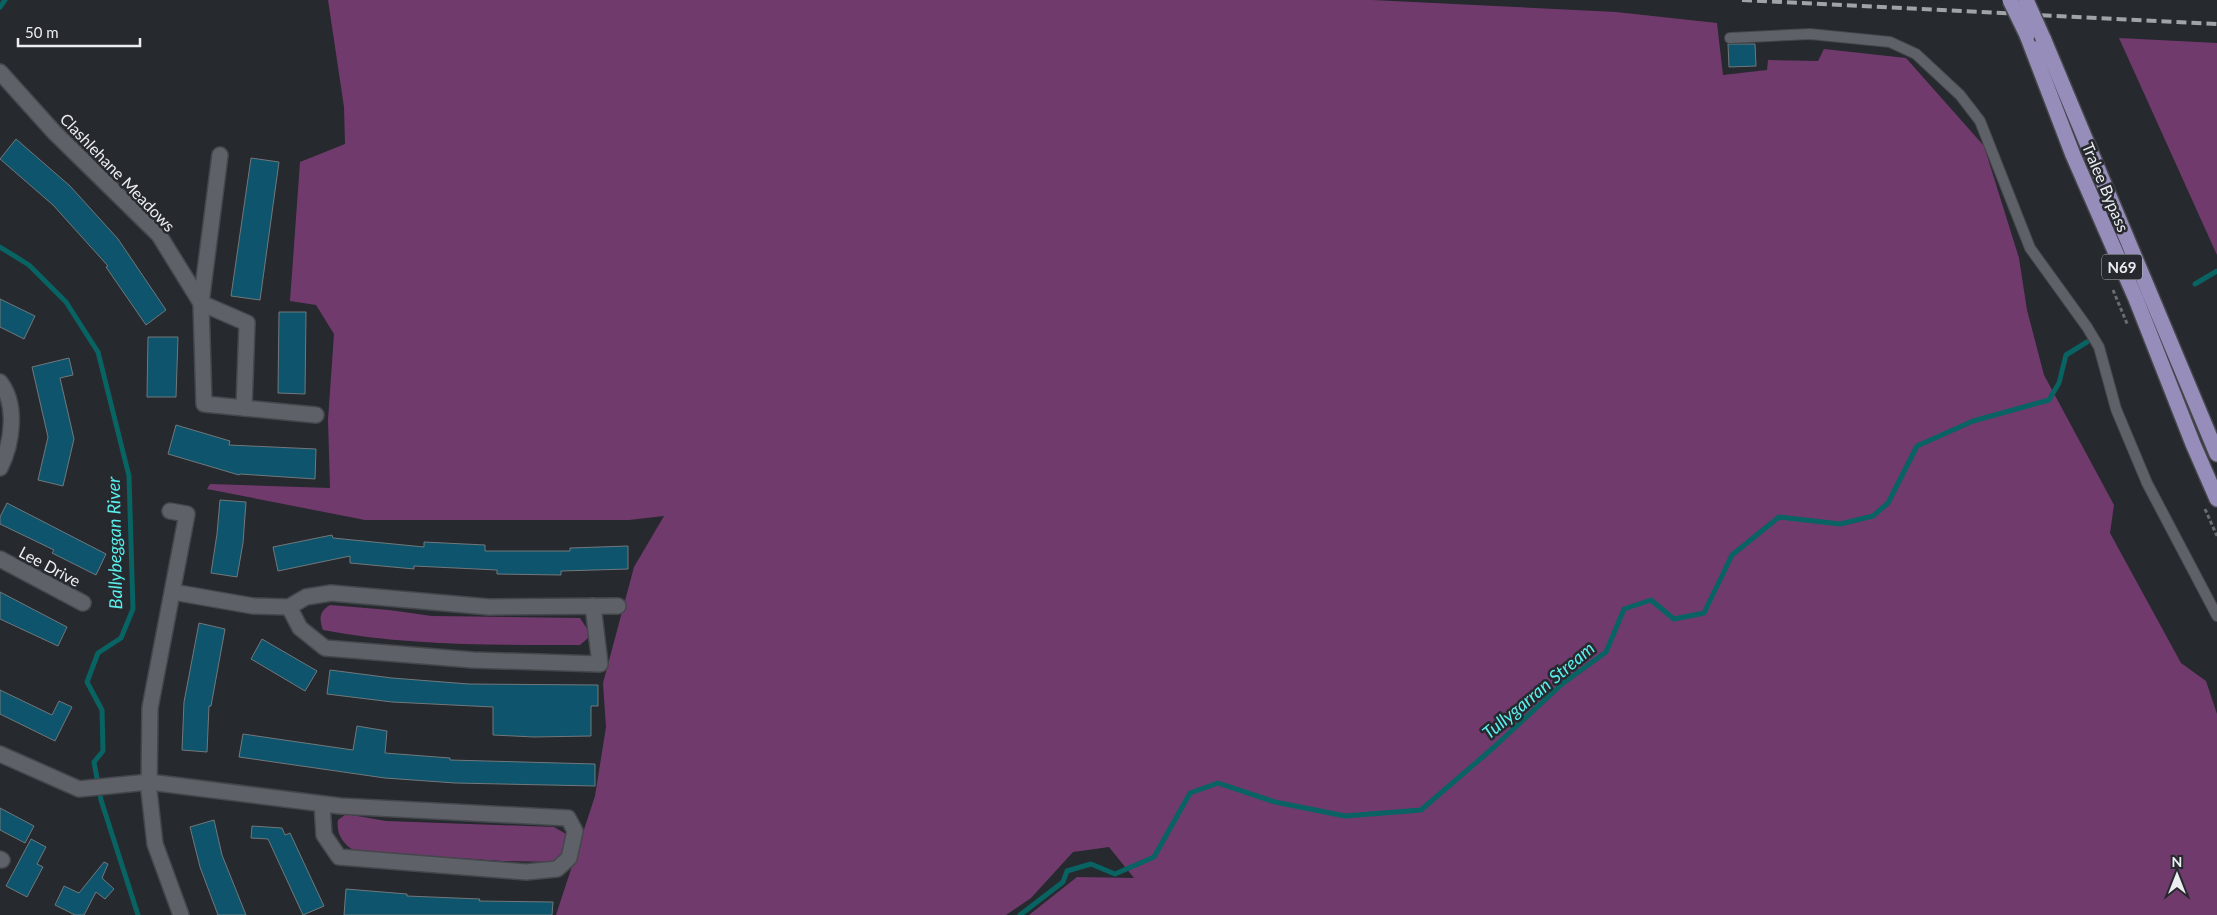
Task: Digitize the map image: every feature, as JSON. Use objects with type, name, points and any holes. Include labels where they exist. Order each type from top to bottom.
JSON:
[{"type":"main road","name":"Tralee Bypass","points":[[2010,0],[2027,35],[2073,155],[2136,299],[2193,444],[2217,499]]},
{"type":"main road","name":"Tralee Bypass","points":[[2026,0],[2217,454]]},
{"type":"street","name":"Clashlehane Meadows","points":[[0,72],[54,132],[159,235],[201,303]]},
{"type":"street","points":[[220,155],[201,303],[204,404],[316,415]]},
{"type":"street","points":[[201,303],[247,324],[244,408]]},
{"type":"street","points":[[0,382],[4,387],[12,421],[8,453],[0,468]]},
{"type":"street","points":[[170,511],[187,514],[150,708],[149,782],[155,844],[181,915]]},
{"type":"street","name":"Lee Drive","points":[[0,559],[83,603]]},
{"type":"street","points":[[173,592],[252,606],[289,608],[306,597],[331,593],[489,608],[618,606]]},
{"type":"street","points":[[289,608],[300,628],[324,648],[473,660],[600,664],[593,606]]},
{"type":"street","points":[[0,754],[79,789],[149,782],[322,804],[568,818],[575,831],[569,858],[557,869],[526,872],[339,857],[324,835],[322,804]]},
{"type":"lane","points":[[1730,38],[1810,34],[1890,42],[1916,54],[1960,95],[1980,120],[2030,248],[2087,327],[2099,347],[2116,409],[2147,483],[2217,616]]},
{"type":"shaded area","points":[[328,0],[1372,0],[1616,12],[1717,23],[1723,75],[1767,70],[1768,60],[1818,61],[1824,49],[1906,58],[1984,146],[2019,258],[2027,310],[2044,375],[2114,505],[2110,533],[2181,663],[2206,681],[2217,714],[2217,915],[1029,915],[1077,877],[1134,878],[1109,847],[1073,852],[1031,898],[1006,915],[556,915],[595,796],[606,727],[603,683],[634,567],[664,516],[629,520],[365,520],[207,489],[210,484],[330,488],[328,420],[334,334],[316,305],[290,301],[300,162],[345,144],[344,107]]},
{"type":"shaded area","points":[[2119,38],[2217,43],[2217,255]]},
{"type":"shaded area","points":[[330,605],[432,616],[580,618],[590,633],[587,639],[580,645],[451,644],[387,639],[323,630],[321,616]]},
{"type":"shaded area","points":[[346,814],[386,821],[554,827],[566,834],[564,852],[556,862],[502,861],[355,851],[344,842],[338,830],[338,820]]},
{"type":"building","points":[[1728,44],[1755,44],[1756,66],[1729,67]]},
{"type":"building","points":[[16,139],[70,186],[118,239],[166,310],[146,325],[106,267],[108,266],[53,205],[0,159]]},
{"type":"building","points":[[251,158],[279,162],[260,300],[231,296]]},
{"type":"building","points":[[0,299],[35,316],[24,339],[0,327]]},
{"type":"building","points":[[279,312],[306,312],[305,394],[278,393]]},
{"type":"building","points":[[148,337],[178,337],[176,397],[147,397]]},
{"type":"building","points":[[69,358],[73,375],[60,378],[74,439],[63,486],[38,480],[48,437],[32,367]]},
{"type":"building","points":[[176,425],[230,441],[229,445],[316,449],[315,479],[239,475],[168,454]]},
{"type":"building","points":[[220,500],[246,502],[243,543],[237,577],[211,573]]},
{"type":"building","points":[[7,503],[106,554],[96,575],[52,553],[54,550],[0,524],[0,517]]},
{"type":"building","points":[[332,535],[333,538],[424,547],[424,542],[485,545],[485,551],[570,551],[570,548],[628,546],[628,569],[561,571],[561,575],[497,574],[497,570],[414,566],[414,569],[350,563],[350,556],[278,571],[273,547]]},
{"type":"building","points":[[0,592],[67,627],[58,646],[0,619]]},
{"type":"building","points":[[199,623],[225,629],[211,706],[209,706],[207,752],[182,750],[184,702]]},
{"type":"building","points":[[262,639],[317,671],[305,691],[251,659]]},
{"type":"building","points":[[330,670],[392,678],[469,684],[598,685],[598,706],[591,706],[591,736],[534,737],[493,735],[493,707],[392,702],[327,694]]},
{"type":"building","points":[[0,690],[52,715],[59,701],[72,707],[55,741],[0,714]]},
{"type":"building","points":[[357,726],[387,731],[385,753],[450,758],[450,760],[595,764],[595,786],[455,783],[385,778],[239,757],[243,734],[353,750]]},
{"type":"building","points":[[0,808],[34,826],[25,843],[0,830]]},
{"type":"building","points":[[214,820],[222,855],[246,915],[218,915],[200,867],[190,827]]},
{"type":"building","points":[[252,826],[282,828],[285,835],[290,833],[324,906],[303,915],[268,839],[251,838]]},
{"type":"building","points":[[31,839],[46,847],[37,864],[43,867],[27,897],[6,886]]},
{"type":"building","points":[[104,862],[108,864],[102,878],[114,889],[105,899],[96,892],[84,915],[75,915],[55,905],[64,886],[79,893]]},
{"type":"building","points":[[346,889],[407,894],[407,896],[480,899],[479,901],[553,902],[552,915],[344,915]]},
{"type":"waterway","name":"Ballybeggan River","points":[[0,7],[5,0]]},
{"type":"waterway","name":"Ballybeggan River","points":[[0,247],[29,265],[66,302],[98,352],[129,476],[133,609],[121,638],[98,653],[87,682],[102,710],[103,751],[94,762],[101,800],[138,915]]},
{"type":"waterway","name":"Tullygarran Stream","points":[[2195,284],[2217,271]]},
{"type":"waterway","name":"Tullygarran Stream","points":[[1020,915],[1063,882],[1067,871],[1091,864],[1115,874],[1154,857],[1190,793],[1218,783],[1275,802],[1345,816],[1421,810],[1493,748],[1562,684],[1606,652],[1624,609],[1651,600],[1674,619],[1704,613],[1732,555],[1779,517],[1840,524],[1873,516],[1888,503],[1917,446],[1973,421],[2049,400],[2059,383],[2066,355],[2087,342]]},
{"type":"railway","points":[[1742,0],[2217,24]]}]
